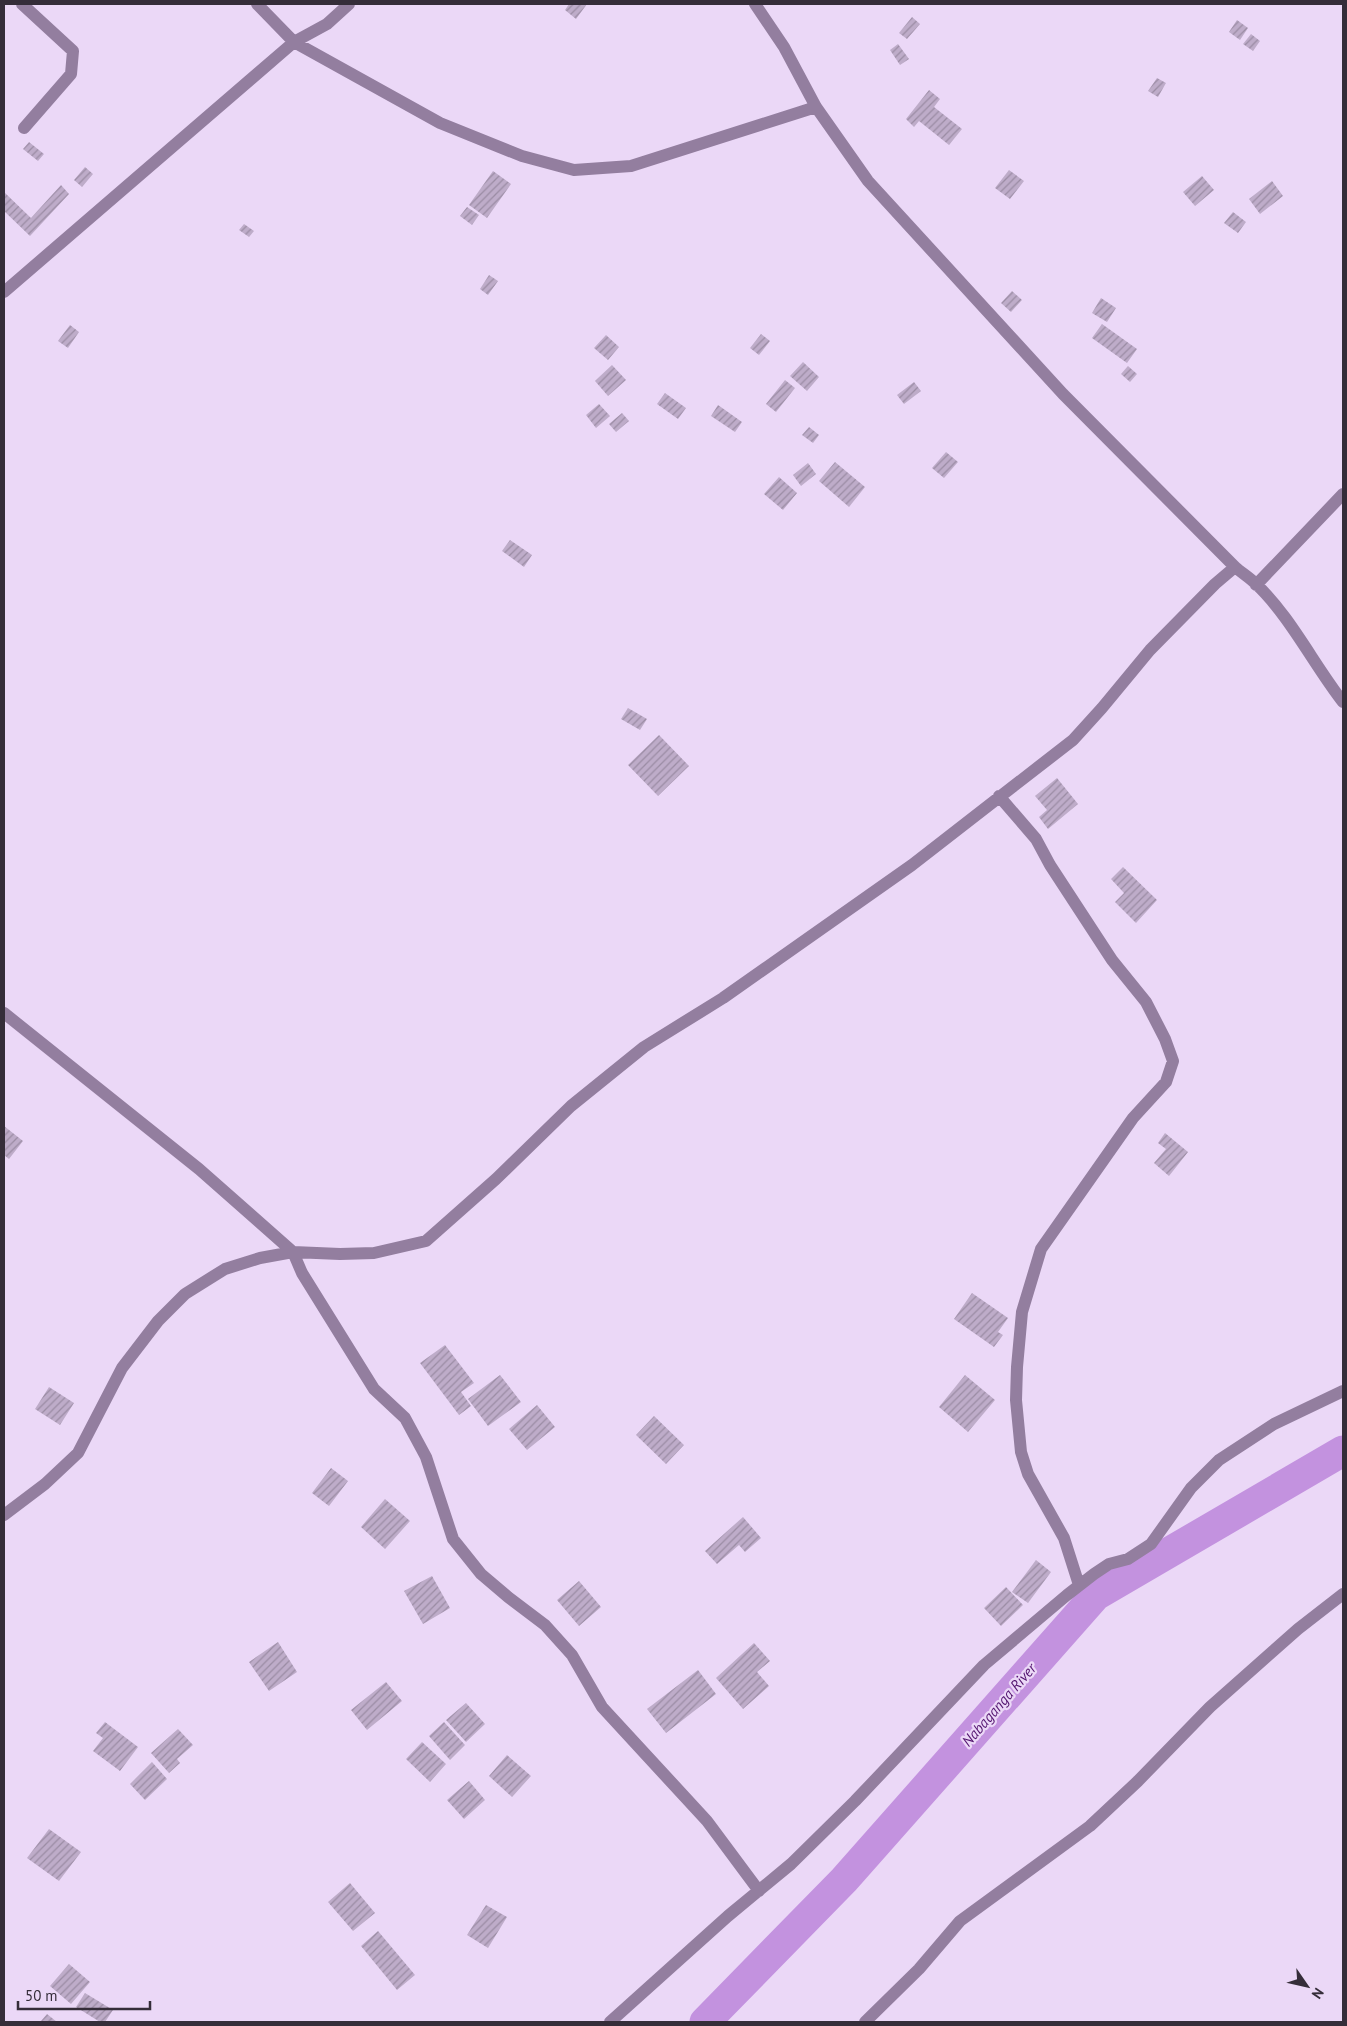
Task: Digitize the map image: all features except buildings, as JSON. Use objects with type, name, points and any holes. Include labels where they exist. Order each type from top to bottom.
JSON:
[{"type":"street","points":[[22,4],[73,51],[71,74],[24,128]]},
{"type":"street","points":[[258,4],[294,42],[440,123],[522,156],[574,170],[631,166],[816,107]]},
{"type":"street","points":[[4,292],[294,42],[327,24],[349,4]]},
{"type":"street","points":[[755,4],[784,47],[816,107],[868,180],[1063,394],[1235,567],[1256,584],[1273,604],[1343,702]]},
{"type":"street","points":[[1256,584],[1343,494]]},
{"type":"street","points":[[4,1514],[45,1484],[78,1453],[122,1368],[158,1321],[185,1294],[226,1269],[260,1258],[293,1252],[374,1253],[426,1241],[496,1179],[571,1106],[644,1047],[723,998],[912,866],[1072,740],[1102,708],[1150,650],[1215,584],[1235,567]]},
{"type":"street","points":[[999,796],[1036,839],[1050,865],[1112,960],[1146,1002],[1165,1039],[1173,1062],[1166,1082],[1133,1118],[1041,1249],[1022,1312],[1016,1400],[1021,1452],[1028,1474],[1064,1538],[1079,1586]]},
{"type":"street","points":[[4,1013],[199,1169],[293,1252],[302,1273],[374,1388],[405,1418],[426,1457],[453,1539],[482,1574],[508,1597],[545,1625],[572,1656],[602,1707],[708,1821],[759,1891]]},
{"type":"street","points":[[610,2022],[791,1864],[855,1801],[984,1665],[1079,1586],[1109,1564],[1128,1560],[1151,1544],[1191,1488],[1219,1460],[1274,1424],[1343,1391]]},
{"type":"street","points":[[866,2022],[919,1969],[960,1921],[1090,1826],[1138,1781],[1210,1707],[1298,1629],[1343,1594]]},
{"type":"waterway","name":"Nabaganga River","points":[[705,2022],[844,1880],[1096,1595],[1343,1451]]}]
